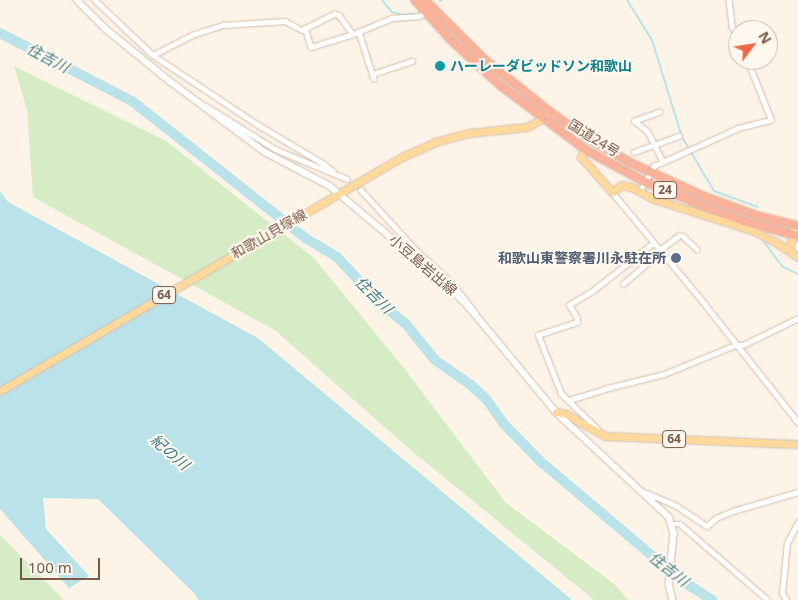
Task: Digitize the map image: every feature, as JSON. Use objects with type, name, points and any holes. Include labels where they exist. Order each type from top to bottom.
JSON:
[{"type":"highway","name":"国道24号","points":[[415,0],[429,4],[484,59],[549,111],[584,136],[650,172],[703,196],[758,216],[796,226]]},
{"type":"highway","name":"国道24号","points":[[429,4],[500,85],[542,119],[584,149],[645,182],[736,218],[796,236]]},
{"type":"main road","name":"小豆島岩出線","points":[[77,0],[139,58],[195,101],[265,152],[317,177],[339,193],[428,266],[476,314],[556,412],[661,507],[674,533],[669,585],[672,600]]},
{"type":"main road","name":"和歌山貝塚線","points":[[0,391],[402,156],[469,133],[527,128],[542,119],[549,111]]},
{"type":"main road","points":[[584,149],[581,158],[612,192],[622,185],[640,191],[654,199],[746,228],[789,250],[798,257]]},
{"type":"main road","points":[[789,250],[796,236],[796,226]]},
{"type":"main road","name":"64","points":[[556,412],[566,414],[605,436],[798,444]]},
{"type":"street","points":[[95,0],[153,55],[260,126],[324,164],[332,171]]},
{"type":"street","points":[[729,0],[731,20]]},
{"type":"street","points":[[305,28],[311,47],[359,32],[392,18],[419,16],[429,4]]},
{"type":"street","points":[[153,55],[192,35],[223,25],[285,21],[302,30],[334,14],[339,15],[353,34]]},
{"type":"street","points":[[359,32],[374,77],[412,61]]},
{"type":"street","points":[[640,191],[654,166],[738,128],[771,120],[752,70]]},
{"type":"street","points":[[195,101],[216,111],[275,149],[332,171],[347,179]]},
{"type":"street","points":[[660,112],[635,121],[648,132],[664,161]]},
{"type":"street","points":[[634,152],[679,136]]},
{"type":"street","points":[[361,190],[416,250],[452,283],[476,314]]},
{"type":"street","points":[[612,192],[704,303],[798,422]]},
{"type":"street","points":[[623,284],[659,251],[679,236],[683,236],[697,249]]},
{"type":"street","points":[[605,436],[561,394],[538,335],[577,322],[577,318],[569,305],[590,292],[653,243]]},
{"type":"street","points":[[568,400],[664,374],[735,344],[743,345],[798,318]]},
{"type":"street","points":[[641,490],[677,506],[707,526],[716,518],[733,510],[798,492]]},
{"type":"street","points":[[786,600],[782,593],[786,543],[798,522]]},
{"type":"street","points":[[671,524],[680,524],[768,600]]},
{"type":"green space","points":[[14,66],[166,141],[314,258],[403,367],[506,503],[614,584],[629,600],[594,600],[407,447],[276,331],[33,197],[27,110]]},
{"type":"green space","points":[[0,535],[64,600],[0,600]]},
{"type":"water","name":"紀の川","points":[[0,191],[8,202],[258,338],[572,600],[198,600],[194,593],[98,499],[43,498],[46,529],[89,576],[69,588],[0,509]]},
{"type":"waterway","points":[[382,0],[392,12],[403,15],[414,14]]},
{"type":"waterway","points":[[627,0],[652,40],[682,137],[714,191],[758,207]]},
{"type":"waterway","name":"住吉川","points":[[0,33],[132,101],[307,239],[337,257],[379,302],[406,324],[435,360],[471,385],[487,400],[503,423],[540,461],[682,581],[713,600]]},
{"type":"waterway","points":[[764,242],[783,267],[798,274]]},
{"type":"place","name":"ハーレーダビッドソン和歌山","points":[[440,66]]},
{"type":"place","name":"和歌山東警察署川永駐在所","points":[[676,258]]}]
